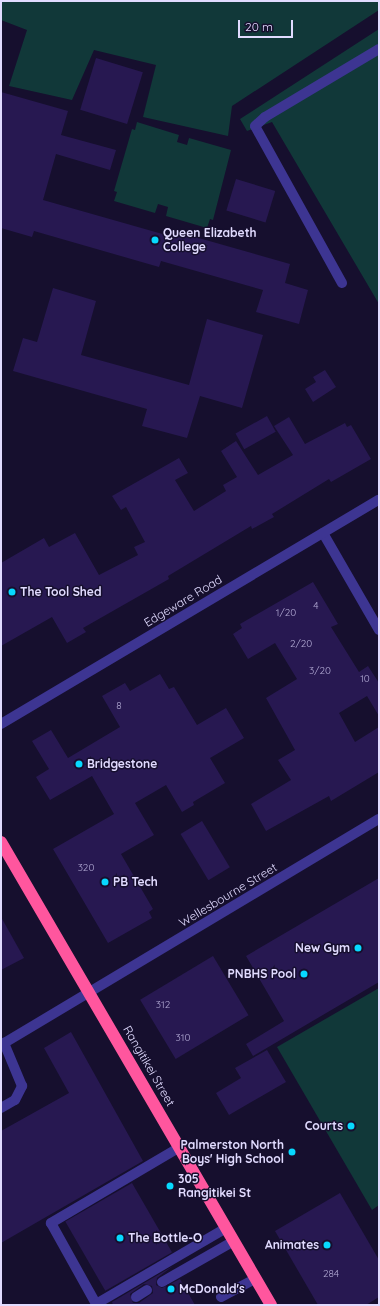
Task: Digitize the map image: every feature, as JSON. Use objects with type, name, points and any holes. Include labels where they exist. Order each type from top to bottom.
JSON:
[{"type":"highway","name":"Rangitikei Street","points":[[1,842],[180,1147],[270,1305]]},
{"type":"street","points":[[342,283],[255,126],[265,117],[379,50]]},
{"type":"street","name":"Edgeware Road","points":[[1,724],[379,500]]},
{"type":"street","points":[[323,533],[379,630]]},
{"type":"street","name":"Wellesbourne Street","points":[[2,1044],[379,819]]},
{"type":"street","points":[[1,1108],[15,1100],[22,1086],[2,1044]]},
{"type":"street","points":[[180,1147],[51,1223],[96,1304],[226,1228]]},
{"type":"street","points":[[162,1282],[234,1241]]},
{"type":"street","points":[[221,1297],[256,1279]]},
{"type":"street","points":[[136,1297],[147,1290]]},
{"type":"green space","points":[[1,1],[379,1],[379,10],[232,106],[228,136],[143,117],[156,65],[94,50],[72,100],[9,86],[27,30],[1,20]]},
{"type":"green space","points":[[379,29],[379,304],[272,122],[247,131],[240,119]]},
{"type":"green space","points":[[137,122],[179,135],[177,142],[187,145],[189,138],[231,150],[213,220],[210,219],[207,228],[166,216],[168,207],[158,204],[155,213],[114,201],[117,192],[114,191],[132,129],[135,130]]},
{"type":"green space","name":"Courts","points":[[379,988],[379,1205],[372,1210],[277,1047]]},
{"type":"building","points":[[96,58],[143,72],[127,124],[80,110]]},
{"type":"building","points":[[1,92],[68,111],[61,135],[116,150],[110,170],[56,154],[43,200],[173,237],[174,231],[290,264],[285,283],[308,290],[299,324],[256,312],[263,290],[161,261],[159,267],[34,231],[32,237],[1,228]]},
{"type":"building","points":[[236,179],[275,191],[266,223],[226,211]]},
{"type":"building","points":[[53,288],[96,301],[81,355],[189,385],[207,319],[263,335],[242,408],[200,396],[187,438],[142,426],[147,409],[13,371],[23,338],[37,342]]},
{"type":"building","points":[[325,370],[336,387],[313,402],[305,389],[316,382],[313,377]]},
{"type":"building","points":[[267,416],[276,432],[244,449],[236,433]]},
{"type":"building","points":[[289,417],[305,444],[345,423],[347,427],[351,425],[371,459],[331,482],[329,479],[272,514],[274,517],[252,529],[251,526],[168,576],[169,579],[83,628],[86,632],[67,643],[52,617],[1,646],[1,563],[44,538],[49,547],[75,533],[99,575],[138,555],[134,547],[145,542],[126,507],[121,510],[112,496],[179,458],[188,473],[175,480],[194,511],[226,491],[223,485],[237,477],[221,451],[236,441],[258,475],[293,455],[274,426]]},
{"type":"building","points":[[313,582],[338,624],[331,627],[359,672],[368,666],[379,683],[379,716],[367,696],[339,713],[355,742],[379,727],[379,772],[331,801],[329,796],[266,831],[251,804],[291,780],[278,760],[295,750],[266,698],[297,679],[275,643],[248,659],[233,634],[242,628],[240,624]]},
{"type":"building","points":[[160,674],[169,689],[174,687],[197,725],[226,708],[244,738],[210,758],[225,783],[193,802],[194,805],[182,812],[166,785],[135,803],[154,835],[121,854],[153,909],[149,912],[152,918],[108,943],[53,849],[114,814],[92,776],[50,800],[36,777],[49,769],[32,741],[51,730],[68,758],[120,727],[102,696],[125,683],[130,691]]},
{"type":"building","points":[[202,821],[230,867],[208,880],[181,834]]},
{"type":"building","name":"PNBHS Pool","points":[[379,878],[379,982],[253,1056],[246,1044],[284,1021],[246,956]]},
{"type":"building","points":[[1,917],[24,958],[1,970]]},
{"type":"building","points":[[213,956],[249,1015],[176,1059],[140,1000]]},
{"type":"building","points":[[71,1032],[143,1161],[1,1243],[1,1131],[69,1093],[44,1048]]},
{"type":"building","points":[[267,1050],[286,1082],[229,1115],[216,1093],[241,1078],[235,1068]]},
{"type":"building","name":"The Bottle-O","points":[[132,1183],[172,1252],[105,1291],[65,1222]]},
{"type":"building","name":"Animates","points":[[340,1193],[379,1260],[379,1297],[366,1305],[318,1305],[275,1231]]},
{"type":"building","name":"McDonald's","points":[[173,1266],[157,1278],[156,1285],[162,1288],[180,1279],[195,1305],[113,1305],[112,1302]],"holes":[[[144,1284],[152,1286],[153,1293],[139,1303],[133,1303],[130,1294]]]},
{"type":"place","name":"Queen Elizabeth College","points":[[155,240]]},
{"type":"place","name":"The Tool Shed","points":[[12,592]]},
{"type":"place","name":"Bridgestone","points":[[79,764]]},
{"type":"place","name":"PB Tech","points":[[105,882]]},
{"type":"place","name":"New Gym","points":[[358,948]]},
{"type":"place","name":"PNBHS Pool","points":[[304,974]]},
{"type":"place","name":"Courts","points":[[351,1126]]},
{"type":"place","name":"Palmerston North Boys' High School","points":[[292,1152]]},
{"type":"place","name":"305 Rangitikei St","points":[[170,1186]]},
{"type":"place","name":"The Bottle-O","points":[[120,1238]]},
{"type":"place","name":"Animates","points":[[327,1245]]},
{"type":"place","name":"McDonald's","points":[[171,1289]]}]
